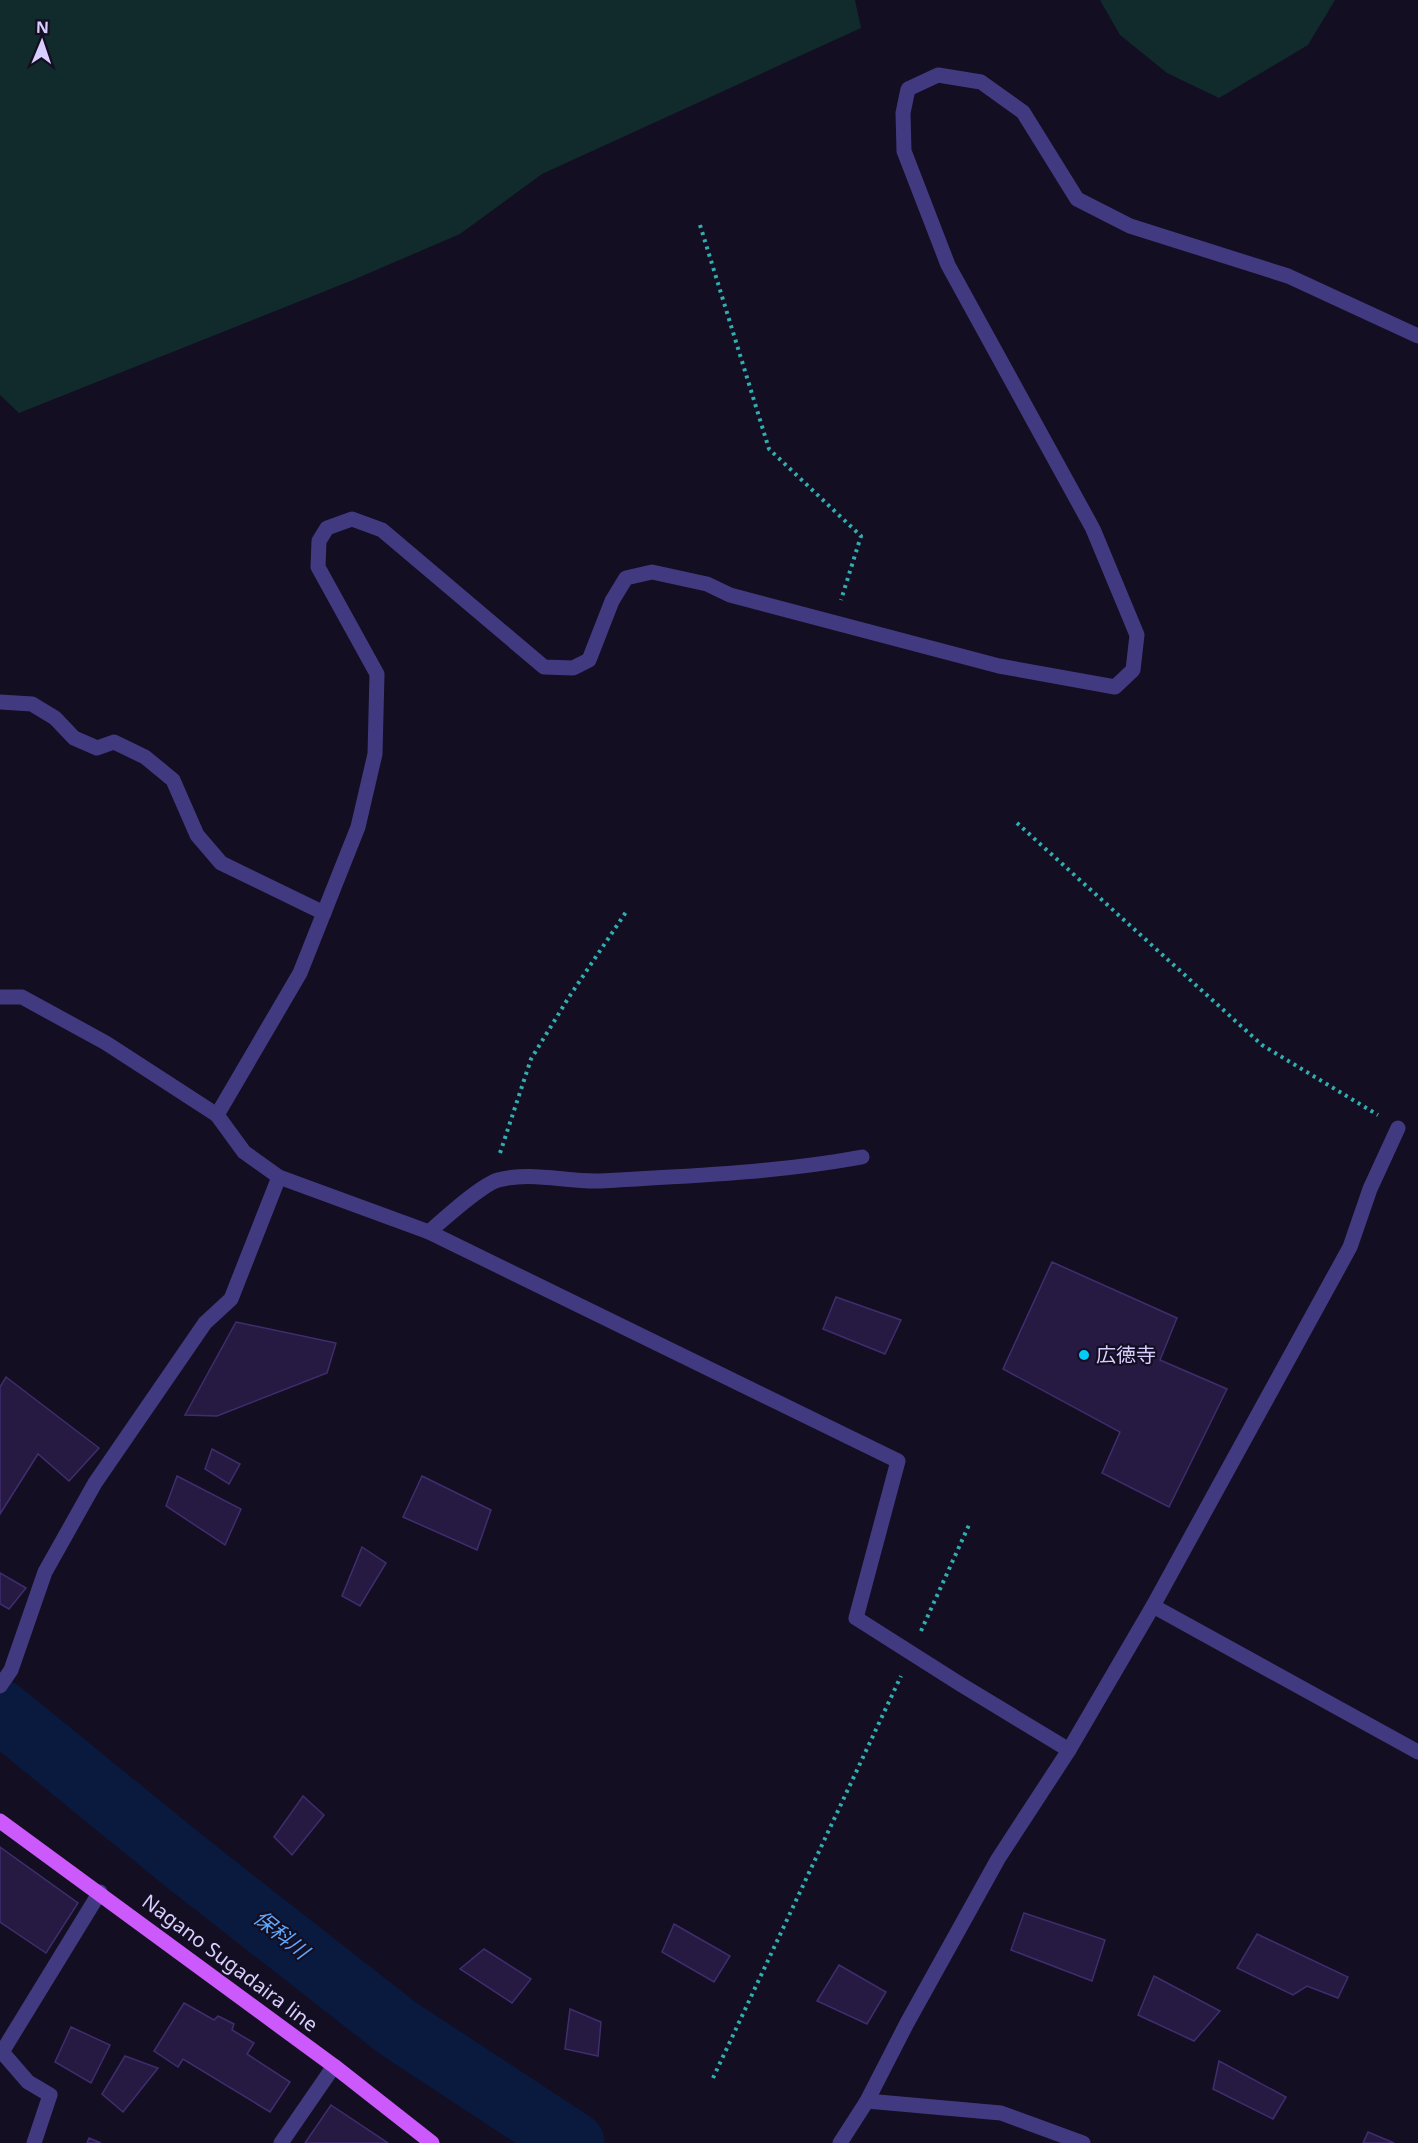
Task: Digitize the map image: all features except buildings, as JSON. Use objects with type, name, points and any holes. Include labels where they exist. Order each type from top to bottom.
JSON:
[{"type":"main road","name":"Nagano Sugadaira line","points":[[0,1821],[100,1892],[334,2066],[432,2143]]},
{"type":"street","points":[[217,1115],[300,973],[358,827],[375,754],[376,674],[318,567],[319,541],[327,528],[352,519],[382,530],[544,667],[573,668],[589,660],[612,601],[626,578],[652,572],[707,584],[730,595],[999,666],[1115,687],[1133,670],[1137,634],[1093,529],[948,265],[904,151],[903,113],[908,89],[938,75],[981,82],[1023,112],[1077,199],[1130,225],[1288,276],[1418,336]]},
{"type":"street","points":[[0,702],[32,704],[55,718],[74,738],[97,748],[114,742],[144,756],[173,780],[197,835],[221,863],[324,913]]},
{"type":"street","points":[[0,997],[22,997],[106,1043],[217,1115],[244,1152],[279,1177],[429,1232],[898,1461],[856,1618],[1069,1750]]},
{"type":"street","points":[[840,2143],[867,2101],[907,2023],[998,1859],[1069,1750],[1153,1606],[1350,1247],[1371,1189],[1398,1128]]},
{"type":"street","points":[[429,1232],[467,1200],[497,1180],[525,1177],[607,1180],[776,1168],[862,1157]]},
{"type":"street","points":[[0,1686],[11,1670],[45,1572],[95,1483],[205,1323],[231,1299],[279,1177]]},
{"type":"street","points":[[1153,1606],[1418,1752]]},
{"type":"street","points":[[34,2143],[50,2096],[28,2082],[2,2052],[100,1892]]},
{"type":"street","points":[[281,2143],[334,2066]]},
{"type":"street","points":[[867,2101],[1001,2113],[1083,2143]]},
{"type":"path","points":[[700,225],[768,449],[861,536],[834,622]]},
{"type":"path","points":[[1017,822],[1262,1045],[1398,1128]]},
{"type":"path","points":[[497,1180],[500,1154],[531,1059],[626,912]]},
{"type":"path","points":[[712,2078],[969,1526]]},
{"type":"green space","points":[[0,0],[855,0],[861,28],[542,174],[460,234],[353,280],[19,413],[0,395]]},
{"type":"green space","points":[[1100,0],[1335,0],[1308,45],[1219,98],[1167,73],[1120,35]]},
{"type":"waterway","name":"保科川","points":[[0,1711],[188,1864],[399,2029],[573,2143]]},
{"type":"place","name":"広徳寺","points":[[1084,1355]]}]
